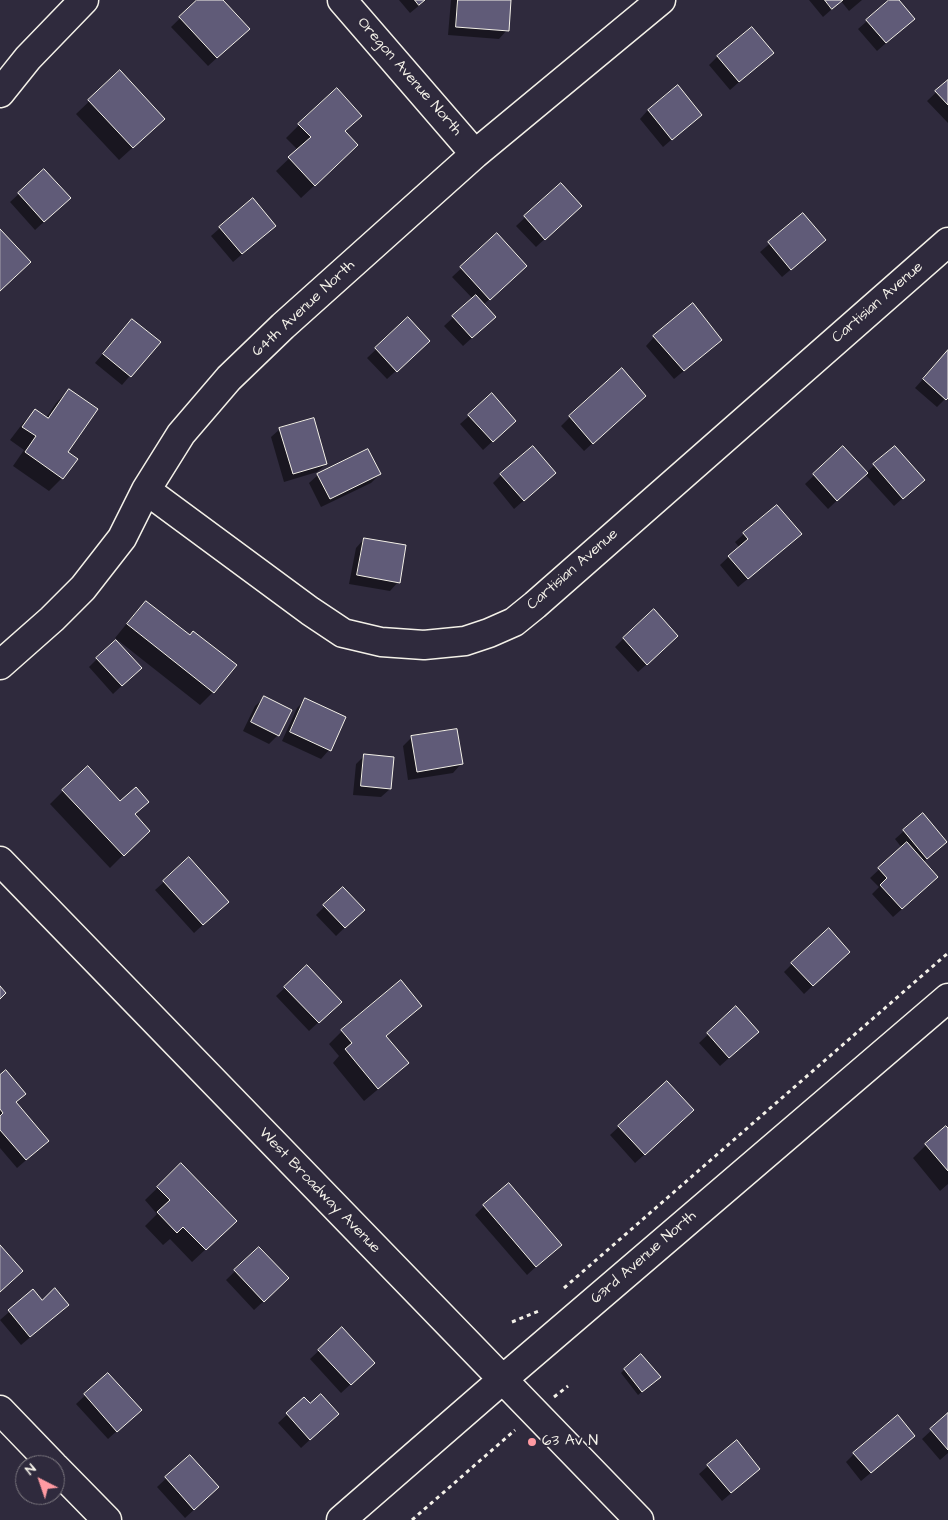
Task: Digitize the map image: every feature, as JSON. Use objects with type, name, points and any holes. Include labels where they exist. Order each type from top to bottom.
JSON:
[{"type":"street","points":[[0,92],[28,58],[84,0]]},
{"type":"street","name":"Oregon Avenue North","points":[[342,0],[475,154]]},
{"type":"street","name":"64th Avenue North","points":[[0,665],[52,619],[83,588],[122,538],[146,490],[181,434],[229,378],[283,326],[475,154],[661,0]]},
{"type":"street","name":"Cartisian Avenue","points":[[146,490],[310,611],[343,633],[381,642],[424,645],[465,641],[514,622],[535,605],[948,242]]},
{"type":"street","name":"West Broadway Avenue","points":[[0,861],[639,1520]]},
{"type":"street","name":"63rd Avenue North","points":[[341,1520],[948,998]]},
{"type":"street","points":[[0,1410],[43,1455]]},
{"type":"street","points":[[65,1477],[107,1520]]},
{"type":"path","points":[[560,1292],[948,953]]},
{"type":"path","points":[[512,1322],[538,1312],[545,1305]]},
{"type":"path","points":[[412,1520],[568,1386]]},
{"type":"building","points":[[197,0],[223,0],[250,29],[217,58],[179,17]]},
{"type":"building","points":[[415,0],[425,0],[419,5]]},
{"type":"building","points":[[458,0],[511,0],[509,31],[456,27]]},
{"type":"building","points":[[825,0],[843,0],[832,9]]},
{"type":"building","points":[[889,0],[899,0],[915,19],[886,43],[866,20]]},
{"type":"building","points":[[752,27],[774,53],[739,82],[717,56]]},
{"type":"building","points":[[120,70],[165,119],[133,148],[88,100]]},
{"type":"building","points":[[948,80],[948,105],[935,91]]},
{"type":"building","points":[[678,85],[702,115],[672,140],[648,110]]},
{"type":"building","points":[[337,88],[362,116],[345,131],[358,145],[315,186],[288,157],[311,137],[298,124]]},
{"type":"building","points":[[44,169],[71,198],[44,222],[18,193]]},
{"type":"building","points":[[561,183],[582,206],[545,240],[524,216]]},
{"type":"building","points":[[253,198],[276,226],[242,254],[219,227]]},
{"type":"building","points":[[803,213],[826,240],[791,270],[768,242]]},
{"type":"building","points":[[0,229],[31,262],[0,291]]},
{"type":"building","points":[[497,233],[527,266],[490,300],[460,267]]},
{"type":"building","points":[[476,295],[496,317],[472,338],[452,316]]},
{"type":"building","points":[[693,303],[722,340],[684,371],[653,336]]},
{"type":"building","points":[[408,317],[430,341],[397,372],[375,348]]},
{"type":"building","points":[[132,319],[161,342],[131,377],[103,354]]},
{"type":"building","points":[[948,350],[948,398],[946,400],[923,379]]},
{"type":"building","points":[[622,368],[646,396],[593,444],[569,416]]},
{"type":"building","points":[[69,389],[98,409],[68,452],[78,459],[63,479],[25,452],[36,436],[22,427],[35,409],[48,418]]},
{"type":"building","points":[[492,393],[516,421],[493,442],[468,415]]},
{"type":"building","points":[[314,418],[327,464],[293,474],[279,428]]},
{"type":"building","points":[[533,446],[556,473],[524,501],[500,474]]},
{"type":"building","points":[[843,446],[868,473],[837,501],[813,474]]},
{"type":"building","points":[[895,446],[925,480],[903,499],[873,464]]},
{"type":"building","points":[[368,449],[381,474],[330,499],[317,474]]},
{"type":"building","points":[[777,505],[802,534],[748,579],[728,556],[748,539],[743,533]]},
{"type":"building","points":[[364,538],[406,545],[400,583],[357,575]]},
{"type":"building","points":[[146,601],[190,635],[193,631],[237,665],[214,693],[127,624]]},
{"type":"building","points":[[654,609],[678,636],[647,665],[623,638]]},
{"type":"building","points":[[116,640],[142,668],[122,686],[96,658]]},
{"type":"building","points":[[264,696],[292,710],[279,736],[251,722]]},
{"type":"building","points":[[305,698],[346,717],[331,751],[290,732]]},
{"type":"building","points":[[457,729],[463,764],[417,772],[411,736]]},
{"type":"building","points":[[364,754],[394,757],[391,789],[361,786]]},
{"type":"building","points":[[88,766],[120,801],[136,787],[149,802],[135,814],[150,831],[124,856],[62,790]]},
{"type":"building","points":[[923,813],[947,842],[927,859],[903,830]]},
{"type":"building","points":[[907,842],[938,877],[902,909],[880,885],[887,878],[878,868]]},
{"type":"building","points":[[189,857],[229,902],[203,925],[163,881]]},
{"type":"building","points":[[343,887],[365,910],[345,928],[323,905]]},
{"type":"building","points":[[829,928],[850,952],[813,986],[791,963]]},
{"type":"building","points":[[307,965],[342,1002],[319,1023],[284,987]]},
{"type":"building","points":[[401,980],[422,1006],[386,1036],[409,1063],[378,1089],[345,1049],[352,1043],[341,1030]]},
{"type":"building","points":[[0,986],[6,993],[0,999]]},
{"type":"building","points":[[736,1006],[759,1032],[729,1058],[707,1033]]},
{"type":"building","points":[[6,1070],[26,1094],[16,1102],[49,1141],[26,1160],[0,1130],[0,1116],[3,1113],[0,1109],[0,1075]]},
{"type":"building","points":[[667,1081],[694,1110],[645,1155],[618,1126]]},
{"type":"building","points":[[946,1126],[948,1128],[948,1171],[925,1144]]},
{"type":"building","points":[[181,1163],[237,1221],[206,1250],[183,1227],[177,1233],[157,1212],[170,1200],[157,1187]]},
{"type":"building","points":[[509,1183],[562,1245],[536,1267],[483,1205]]},
{"type":"building","points":[[0,1245],[23,1271],[0,1292]]},
{"type":"building","points":[[259,1247],[289,1278],[264,1302],[234,1270]]},
{"type":"building","points":[[55,1288],[69,1305],[30,1337],[8,1310],[33,1289],[42,1300]]},
{"type":"building","points":[[342,1327],[375,1363],[351,1385],[318,1350]]},
{"type":"building","points":[[641,1354],[661,1377],[642,1392],[624,1369]]},
{"type":"building","points":[[108,1373],[142,1410],[117,1432],[84,1394]]},
{"type":"building","points":[[321,1394],[339,1414],[310,1440],[286,1413],[304,1397],[310,1403]]},
{"type":"building","points":[[948,1413],[948,1450],[930,1429]]},
{"type":"building","points":[[898,1415],[915,1436],[871,1473],[853,1453]]},
{"type":"building","points":[[737,1440],[760,1469],[731,1493],[707,1465]]},
{"type":"building","points":[[190,1455],[219,1487],[194,1510],[165,1477]]},
{"type":"place","name":"63 Av N","points":[[532,1442]]}]
